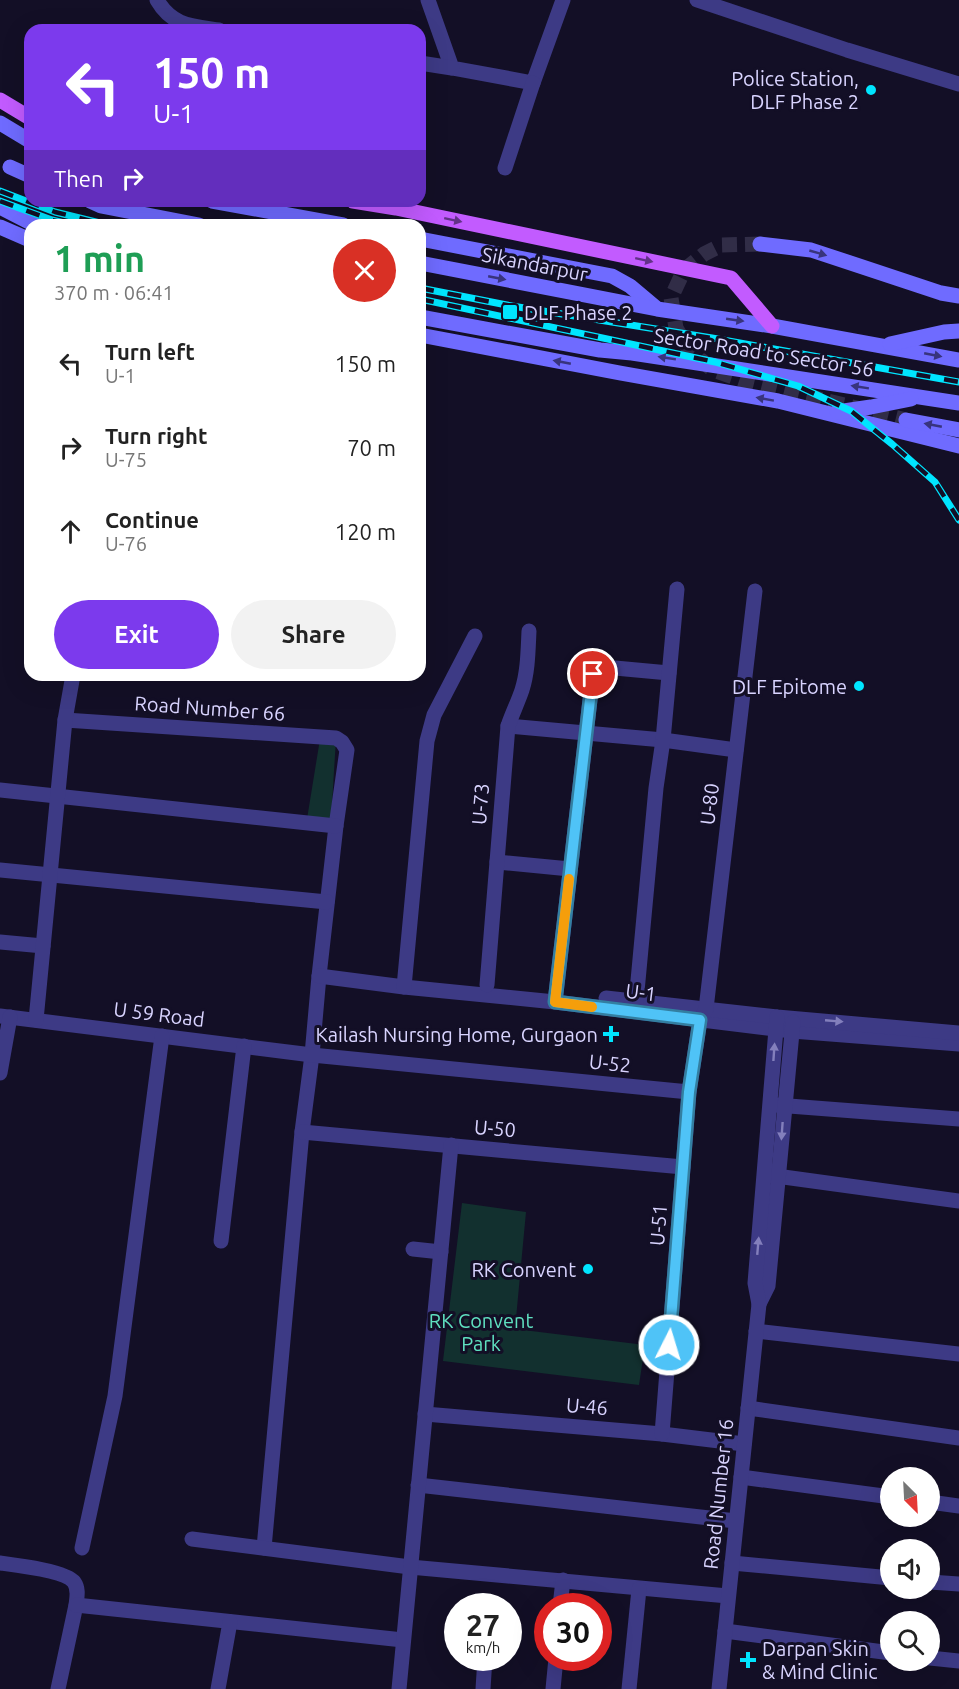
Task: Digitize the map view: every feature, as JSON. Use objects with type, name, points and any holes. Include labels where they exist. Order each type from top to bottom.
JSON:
[{"type":"main road","points":[[0,100],[24,114]]},
{"type":"main road","points":[[0,123],[24,137]]},
{"type":"main road","points":[[10,167],[24,173]]},
{"type":"main road","points":[[0,207],[24,219]]},
{"type":"main road","points":[[106,207],[167,219]]},
{"type":"main road","points":[[245,207],[310,219]]},
{"type":"main road","points":[[390,207],[730,278],[772,326]]},
{"type":"main road","points":[[0,227],[24,237]]},
{"type":"main road","points":[[426,240],[612,276],[630,286],[657,309]]},
{"type":"main road","points":[[760,244],[811,250],[941,293],[959,296]]},
{"type":"main road","name":"Sikandarpur","points":[[426,264],[657,309]]},
{"type":"main road","name":"Sector Road to Sector 56","points":[[657,309],[772,326],[959,360]]},
{"type":"main road","name":"Sector Road to Sector 56","points":[[426,318],[600,350],[959,403]]},
{"type":"main road","points":[[436,320],[462,343]]},
{"type":"main road","points":[[884,345],[959,331]]},
{"type":"main road","points":[[426,336],[767,399],[959,446]]},
{"type":"main road","points":[[822,412],[840,412],[871,407],[920,396]]},
{"type":"main road","points":[[906,420],[959,430]]},
{"type":"street","points":[[157,0],[163,10],[174,20],[187,24]]},
{"type":"street","points":[[428,0],[452,68]]},
{"type":"street","points":[[505,168],[563,0]]},
{"type":"street","points":[[697,0],[847,50],[959,84]]},
{"type":"street","points":[[426,64],[533,83]]},
{"type":"street","points":[[631,1006],[663,740],[677,590]]},
{"type":"street","name":"U-80","points":[[699,1012],[736,750],[755,591]]},
{"type":"street","name":"U-73","points":[[487,985],[508,726],[522,690],[529,631]]},
{"type":"street","points":[[404,982],[427,741],[434,715],[475,636]]},
{"type":"street","points":[[615,668],[669,673]]},
{"type":"street","points":[[556,997],[593,674]]},
{"type":"street","points":[[36,1020],[65,720],[73,681]]},
{"type":"street","name":"Road Number 66","points":[[65,720],[336,738],[347,750],[336,826]]},
{"type":"street","points":[[508,726],[663,740],[736,750]]},
{"type":"street","points":[[0,790],[336,826],[302,1132],[264,1548]]},
{"type":"street","points":[[496,862],[570,869]]},
{"type":"street","points":[[0,870],[327,902]]},
{"type":"street","points":[[0,942],[43,946]]},
{"type":"street","name":"U-1","points":[[319,971],[793,1024]]},
{"type":"street","name":"U-1","points":[[404,982],[487,985],[556,997]]},
{"type":"street","name":"U-51","points":[[662,1434],[689,1092],[699,1012]]},
{"type":"street","points":[[0,1073],[5,1016]]},
{"type":"street","name":"U 59 Road","points":[[5,1016],[312,1055]]},
{"type":"street","name":"Road Number 16","points":[[719,1689],[759,1304],[755,1282],[772,1176],[777,1105],[777,1023]]},
{"type":"street","points":[[793,1024],[959,1033]]},
{"type":"street","points":[[793,1024],[959,1044]]},
{"type":"street","name":"Road Number 16","points":[[777,1105],[793,1024]]},
{"type":"street","points":[[82,1548],[115,1396],[162,1036]]},
{"type":"street","points":[[221,1241],[244,1046]]},
{"type":"street","name":"U-52","points":[[312,1055],[689,1092]]},
{"type":"street","points":[[777,1105],[959,1119]]},
{"type":"street","name":"U-50","points":[[302,1132],[683,1167]]},
{"type":"street","points":[[399,1689],[451,1145]]},
{"type":"street","points":[[772,1176],[959,1201]]},
{"type":"street","points":[[413,1249],[441,1252]]},
{"type":"street","points":[[756,1331],[959,1354]]},
{"type":"street","points":[[748,1408],[959,1438]]},
{"type":"street","name":"U-46","points":[[425,1414],[662,1434],[744,1444]]},
{"type":"street","points":[[741,1477],[880,1496]]},
{"type":"street","points":[[418,1485],[736,1521]]},
{"type":"street","points":[[940,1503],[959,1506]]},
{"type":"street","points":[[192,1539],[410,1567],[728,1596]]},
{"type":"street","points":[[0,1563],[65,1574],[74,1581],[78,1592],[58,1689]]},
{"type":"street","points":[[732,1563],[880,1577]]},
{"type":"street","points":[[562,1593],[563,1580]]},
{"type":"street","points":[[940,1583],[959,1584]]},
{"type":"street","points":[[629,1689],[639,1589]]},
{"type":"street","points":[[76,1605],[403,1640]]},
{"type":"street","points":[[218,1689],[230,1622]]},
{"type":"street","points":[[725,1631],[880,1652]]},
{"type":"street","points":[[940,1659],[959,1661]]},
{"type":"street","points":[[483,1689],[484,1671]]},
{"type":"street","points":[[553,1689],[555,1671]]},
{"type":"green space","points":[[320,739],[336,739],[331,820],[307,819]]},
{"type":"green space","name":"RK Convent Park","points":[[462,1203],[526,1212],[515,1329],[645,1345],[639,1385],[443,1361]]},
{"type":"tunnel","points":[[760,244],[722,245],[704,254],[684,270],[671,298],[676,328],[689,350],[713,370],[745,381],[906,420]]},
{"type":"railway","points":[[0,191],[24,200]]},
{"type":"railway","points":[[0,201],[49,219]]},
{"type":"railway","points":[[42,207],[84,219]]},
{"type":"railway","points":[[426,289],[512,306],[712,338],[959,382]]},
{"type":"railway","points":[[426,300],[715,362],[798,386],[851,411],[892,444],[935,482],[959,520]]},
{"type":"slow traffic","points":[[569,879],[555,1002],[592,1007]]},
{"type":"place","name":"Police Station, DLF Phase 2","points":[[871,90]]},
{"type":"place","name":"DLF Phase 2","points":[[510,312]]},
{"type":"place","name":"DLF Epitome","points":[[859,686]]},
{"type":"place","name":"Kailash Nursing Home, Gurgaon","points":[[611,1034]]},
{"type":"place","name":"RK Convent","points":[[588,1269]]},
{"type":"place","name":"Darpan Skin & Mind Clinic","points":[[748,1660]]},
{"type":"route","points":[[593,674],[555,1002],[700,1020],[689,1092],[669,1345]]}]
